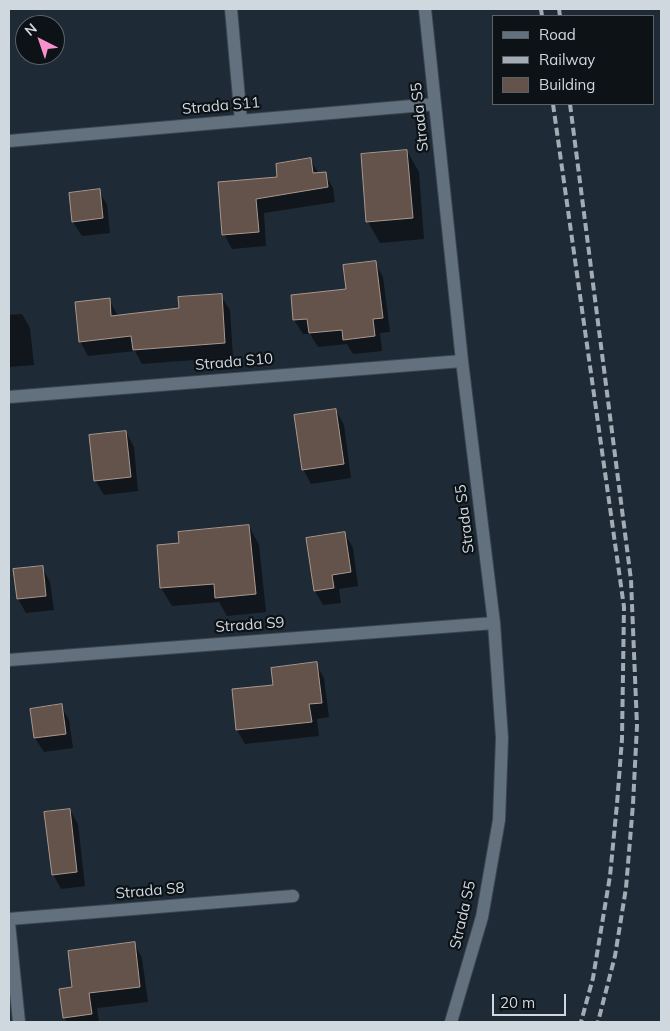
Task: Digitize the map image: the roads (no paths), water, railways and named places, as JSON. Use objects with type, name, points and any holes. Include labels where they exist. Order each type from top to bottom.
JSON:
[{"type":"street","points":[[231,9],[241,121]]},
{"type":"street","name":"Strada S5","points":[[425,9],[462,361],[494,623],[502,738],[499,820],[482,917],[451,1022]]},
{"type":"street","name":"Strada S11","points":[[9,141],[435,104]]},
{"type":"street","name":"Strada S10","points":[[9,397],[462,361]]},
{"type":"street","name":"Strada S9","points":[[9,660],[494,623]]},
{"type":"street","name":"Strada S8","points":[[9,919],[293,896]]},
{"type":"street","points":[[9,923],[19,1022]]},
{"type":"railway","points":[[541,9],[542,15]]},
{"type":"railway","points":[[559,9],[560,15]]},
{"type":"railway","points":[[553,105],[624,607],[622,739],[610,876],[593,978],[581,1022]]},
{"type":"railway","points":[[570,105],[631,580],[637,726],[626,888],[615,956],[598,1022]]}]
